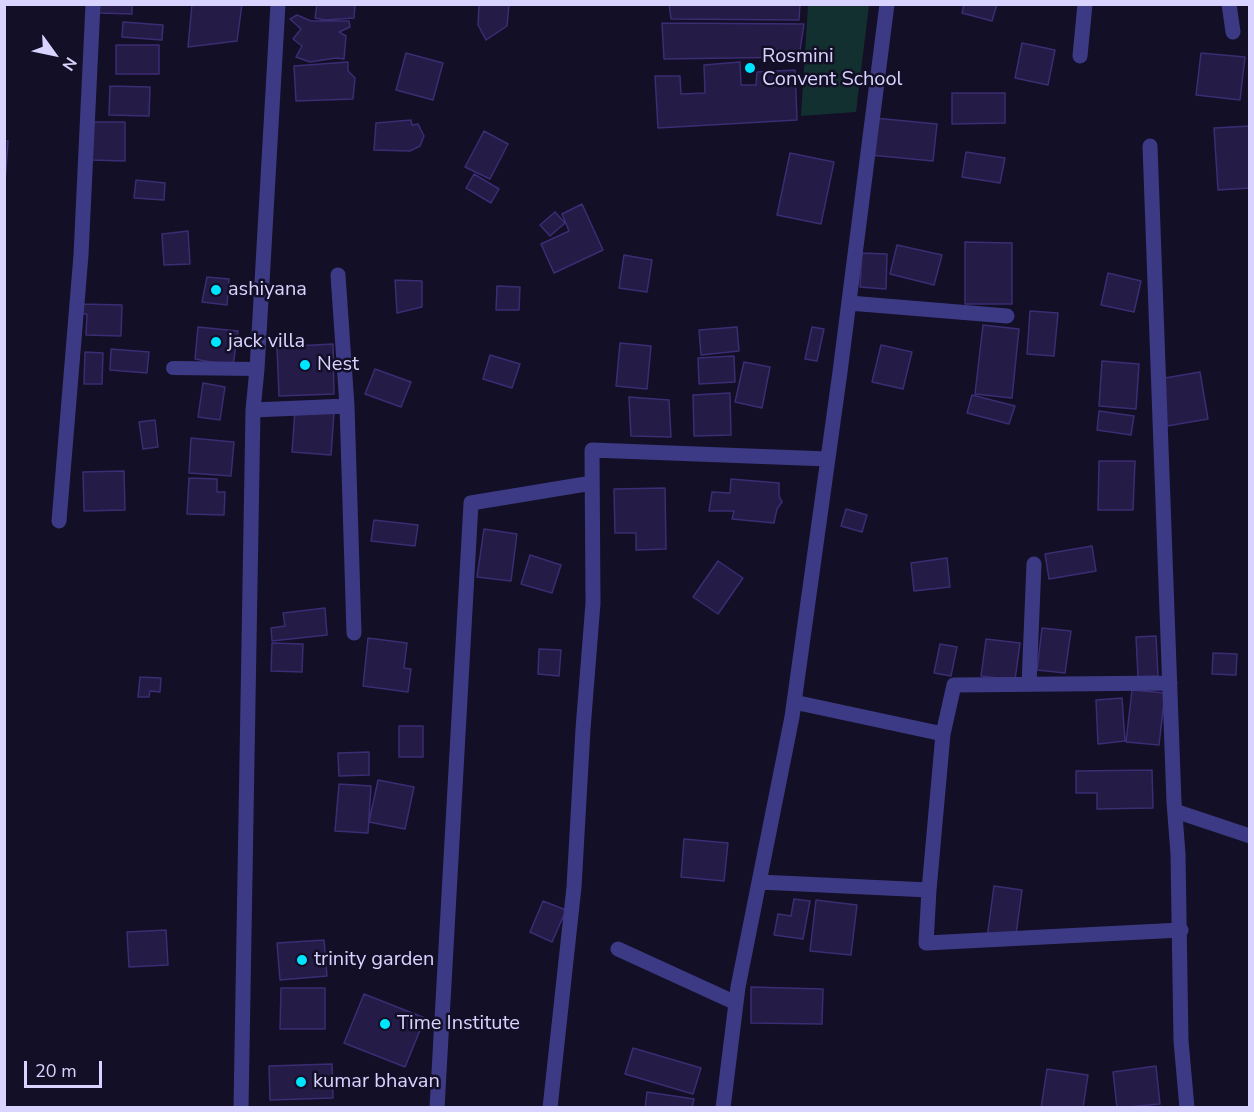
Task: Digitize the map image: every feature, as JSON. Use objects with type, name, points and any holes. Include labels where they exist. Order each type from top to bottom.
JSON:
[{"type":"street","points":[[59,521],[81,255],[93,4]]},
{"type":"street","points":[[241,1107],[253,410],[278,4]]},
{"type":"street","points":[[723,1107],[736,1003],[794,702],[849,303],[887,4]]},
{"type":"street","points":[[1080,56],[1085,4]]},
{"type":"street","points":[[1229,4],[1233,32]]},
{"type":"street","points":[[1150,146],[1181,930],[1181,1041],[1187,1107]]},
{"type":"street","points":[[338,275],[347,406],[354,633]]},
{"type":"street","points":[[849,303],[1007,316]]},
{"type":"street","points":[[253,410],[347,406]]},
{"type":"street","points":[[550,1107],[574,887],[593,603],[592,450],[828,459]]},
{"type":"street","points":[[437,1107],[471,503],[592,483]]},
{"type":"street","points":[[1029,684],[1035,564]]},
{"type":"street","points":[[1170,683],[954,685],[943,734],[926,943],[1181,930]]},
{"type":"street","points":[[794,702],[943,734]]},
{"type":"street","points":[[1175,811],[1250,836]]},
{"type":"street","points":[[759,882],[929,890]]},
{"type":"street","points":[[618,949],[736,1003]]},
{"type":"lane","points":[[173,368],[257,369]]},
{"type":"green space","points":[[808,5],[869,5],[856,112],[801,116]]},
{"type":"building","points":[[100,4],[132,4],[132,14],[99,13]]},
{"type":"building","points":[[192,4],[242,4],[237,41],[188,47]]},
{"type":"building","points":[[317,4],[355,4],[354,18],[325,20],[315,18]]},
{"type":"building","points":[[479,4],[509,4],[507,26],[486,40],[478,25]]},
{"type":"building","points":[[669,4],[800,4],[799,20],[671,19]]},
{"type":"building","points":[[964,4],[997,4],[992,21],[962,13]]},
{"type":"building","points":[[297,15],[311,21],[349,21],[350,27],[339,32],[346,36],[344,59],[310,62],[296,57],[302,46],[293,39],[301,29],[290,19]]},
{"type":"building","points":[[123,22],[163,25],[162,40],[122,37]]},
{"type":"building","points":[[662,23],[804,24],[799,57],[664,59]]},
{"type":"building","points":[[1022,43],[1055,50],[1048,85],[1015,78]]},
{"type":"building","points":[[116,45],[159,45],[159,74],[116,74]]},
{"type":"building","points":[[406,53],[443,63],[433,100],[396,90]]},
{"type":"building","points":[[1201,53],[1245,57],[1240,100],[1196,95]]},
{"type":"building","points":[[348,62],[348,71],[355,78],[353,99],[296,101],[294,66]]},
{"type":"building","points":[[740,62],[741,85],[756,85],[757,72],[795,70],[797,120],[658,128],[655,76],[680,76],[681,94],[705,93],[704,65]]},
{"type":"building","points":[[110,86],[150,87],[149,116],[109,115]]},
{"type":"building","points":[[952,93],[1005,93],[1005,123],[952,124]]},
{"type":"building","points":[[875,118],[937,124],[933,161],[870,155]]},
{"type":"building","points":[[411,120],[412,125],[418,124],[424,136],[420,146],[410,151],[374,150],[376,123]]},
{"type":"building","points":[[91,122],[125,122],[125,161],[91,160]]},
{"type":"building","points":[[1250,126],[1250,188],[1218,190],[1214,128]]},
{"type":"building","points":[[484,131],[508,144],[490,179],[465,167]]},
{"type":"building","points":[[4,141],[8,141],[5,182],[4,182]]},
{"type":"building","points":[[966,152],[1005,158],[1000,183],[962,177]]},
{"type":"building","points":[[790,153],[834,162],[821,224],[777,215]]},
{"type":"building","points":[[474,174],[499,189],[491,203],[466,188]]},
{"type":"building","points":[[136,180],[165,183],[164,200],[134,198]]},
{"type":"building","points":[[582,204],[603,250],[554,273],[541,244],[569,231],[562,214]]},
{"type":"building","points":[[555,212],[565,223],[550,236],[540,225]]},
{"type":"building","points":[[188,231],[190,264],[164,265],[162,234]]},
{"type":"building","points":[[965,242],[1012,243],[1012,304],[965,304]]},
{"type":"building","points":[[897,245],[942,255],[934,285],[890,274]]},
{"type":"building","points":[[862,253],[887,254],[886,289],[860,287]]},
{"type":"building","points":[[624,255],[652,260],[647,292],[619,288]]},
{"type":"building","points":[[1108,273],[1141,281],[1134,312],[1101,305]]},
{"type":"building","name":"ashiyana","points":[[207,277],[229,279],[227,305],[202,302]]},
{"type":"building","points":[[395,280],[422,281],[422,307],[397,313]]},
{"type":"building","points":[[497,286],[520,287],[519,310],[496,310]]},
{"type":"building","points":[[82,304],[122,305],[121,336],[86,335],[87,314],[81,314]]},
{"type":"building","points":[[1030,311],[1058,313],[1054,356],[1027,354]]},
{"type":"building","points":[[983,325],[1019,329],[1012,398],[975,394]]},
{"type":"building","name":"jack villa","points":[[198,327],[238,331],[233,366],[195,359]]},
{"type":"building","points":[[737,327],[739,351],[701,355],[699,330]]},
{"type":"building","points":[[812,327],[824,329],[817,361],[805,359]]},
{"type":"building","points":[[620,343],[651,346],[647,389],[616,386]]},
{"type":"building","name":"Nest","points":[[333,344],[334,394],[279,396],[277,347]]},
{"type":"building","points":[[881,345],[912,352],[903,389],[872,382]]},
{"type":"building","points":[[111,349],[149,352],[147,373],[110,370]]},
{"type":"building","points":[[85,352],[103,353],[102,384],[84,384]]},
{"type":"building","points":[[490,355],[520,364],[512,388],[483,379]]},
{"type":"building","points":[[734,356],[735,382],[699,384],[698,358]]},
{"type":"building","points":[[1102,361],[1139,364],[1136,409],[1099,406]]},
{"type":"building","points":[[744,362],[770,367],[762,408],[735,402]]},
{"type":"building","points":[[375,369],[411,382],[401,407],[365,394]]},
{"type":"building","points":[[1200,372],[1208,419],[1167,426],[1159,379]]},
{"type":"building","points":[[203,383],[225,387],[220,420],[198,417]]},
{"type":"building","points":[[730,393],[731,435],[694,436],[693,395]]},
{"type":"building","points":[[972,395],[1015,406],[1009,424],[967,413]]},
{"type":"building","points":[[629,397],[669,400],[671,437],[631,436]]},
{"type":"building","points":[[295,410],[334,413],[331,455],[292,452]]},
{"type":"building","points":[[1099,411],[1134,416],[1131,435],[1097,430]]},
{"type":"building","points":[[155,420],[158,447],[143,449],[139,422]]},
{"type":"building","points":[[191,438],[234,442],[231,476],[189,473]]},
{"type":"building","points":[[1099,461],[1135,461],[1133,510],[1098,510]]},
{"type":"building","points":[[124,471],[125,510],[84,511],[83,472]]},
{"type":"building","points":[[189,478],[217,479],[217,492],[225,492],[224,515],[187,514]]},
{"type":"building","points":[[731,479],[779,483],[779,496],[782,502],[777,509],[774,523],[732,519],[734,511],[709,511],[712,492],[730,493]]},
{"type":"building","points":[[665,488],[666,549],[636,550],[636,533],[615,533],[614,489]]},
{"type":"building","points":[[846,509],[867,515],[862,532],[841,526]]},
{"type":"building","points":[[374,520],[418,525],[415,546],[371,541]]},
{"type":"building","points":[[484,529],[517,534],[511,581],[477,577]]},
{"type":"building","points":[[1092,546],[1096,571],[1049,579],[1045,554]]},
{"type":"building","points":[[530,555],[561,565],[552,593],[521,584]]},
{"type":"building","points":[[947,558],[950,587],[914,591],[911,563]]},
{"type":"building","points":[[718,561],[743,578],[718,614],[693,597]]},
{"type":"building","points":[[325,608],[327,635],[272,641],[271,628],[285,626],[283,613]]},
{"type":"building","points":[[1042,628],[1071,631],[1065,673],[1037,670]]},
{"type":"building","points":[[1156,636],[1158,676],[1138,677],[1136,637]]},
{"type":"building","points":[[368,638],[407,643],[404,668],[411,669],[408,692],[363,686]]},
{"type":"building","points":[[986,639],[1020,643],[1015,680],[981,676]]},
{"type":"building","points":[[272,643],[303,644],[302,672],[271,671]]},
{"type":"building","points":[[940,644],[957,647],[951,676],[934,673]]},
{"type":"building","points":[[539,649],[561,650],[559,676],[538,674]]},
{"type":"building","points":[[1213,653],[1237,654],[1236,675],[1212,674]]},
{"type":"building","points":[[140,677],[161,678],[160,692],[150,691],[149,697],[138,697]]},
{"type":"building","points":[[1132,690],[1165,693],[1159,745],[1126,742]]},
{"type":"building","points":[[1122,698],[1125,741],[1098,744],[1096,700]]},
{"type":"building","points":[[399,726],[423,726],[423,757],[399,757]]},
{"type":"building","points":[[369,752],[369,775],[339,776],[338,753]]},
{"type":"building","points":[[1152,770],[1153,808],[1097,809],[1097,793],[1076,793],[1076,771]]},
{"type":"building","points":[[378,780],[414,787],[405,829],[369,822]]},
{"type":"building","points":[[339,784],[371,786],[368,833],[335,831]]},
{"type":"building","points":[[684,839],[728,843],[724,881],[681,877]]},
{"type":"building","points":[[994,886],[1022,890],[1015,942],[987,938]]},
{"type":"building","points":[[794,899],[810,901],[803,939],[774,935],[778,914],[791,916]]},
{"type":"building","points":[[816,900],[857,905],[851,955],[810,951]]},
{"type":"building","points":[[543,901],[566,910],[552,942],[530,932]]},
{"type":"building","points":[[166,930],[168,965],[129,967],[127,932]]},
{"type":"building","name":"trinity garden","points":[[324,940],[327,976],[280,980],[277,943]]},
{"type":"building","points":[[751,987],[823,989],[822,1024],[751,1023]]},
{"type":"building","points":[[281,988],[325,988],[325,1029],[280,1029]]},
{"type":"building","name":"Time Institute","points":[[364,994],[425,1018],[405,1067],[344,1043]]},
{"type":"building","points":[[633,1048],[701,1068],[693,1094],[625,1074]]},
{"type":"building","name":"kumar bhavan","points":[[332,1064],[333,1098],[270,1100],[269,1066]]},
{"type":"building","points":[[1156,1066],[1160,1104],[1117,1108],[1113,1072]]},
{"type":"building","points":[[1047,1069],[1088,1075],[1083,1108],[1041,1108]]},
{"type":"building","points":[[647,1092],[694,1099],[692,1108],[645,1108]]},
{"type":"place","name":"Rosmini Convent School","points":[[750,68]]},
{"type":"place","name":"ashiyana","points":[[216,290]]},
{"type":"place","name":"jack villa","points":[[216,342]]},
{"type":"place","name":"Nest","points":[[305,365]]},
{"type":"place","name":"trinity garden","points":[[302,960]]},
{"type":"place","name":"Time Institute","points":[[385,1024]]},
{"type":"place","name":"kumar bhavan","points":[[301,1082]]}]
